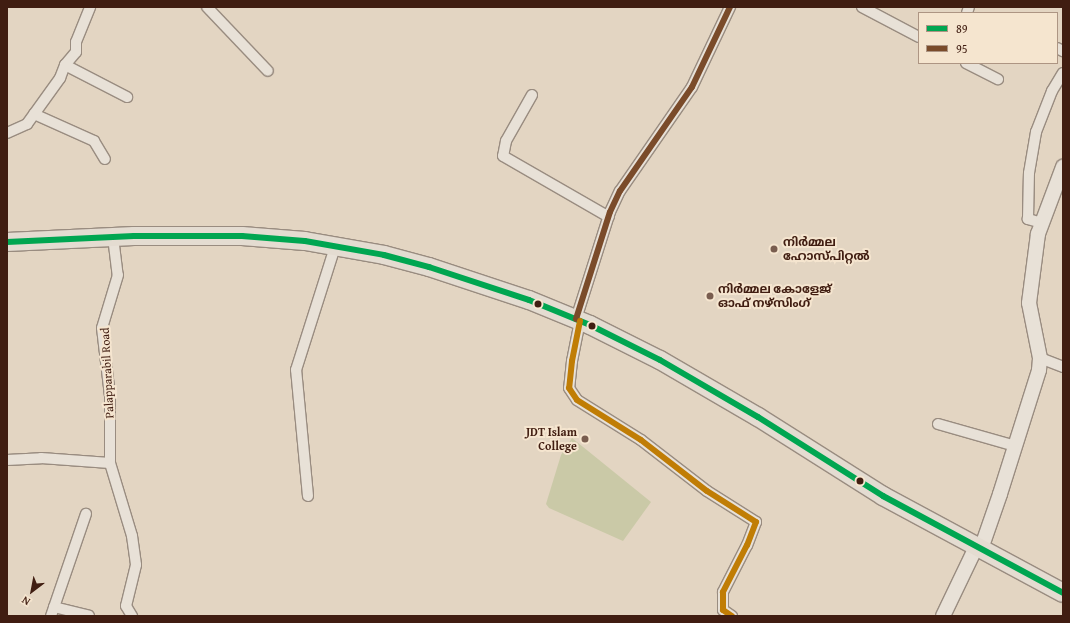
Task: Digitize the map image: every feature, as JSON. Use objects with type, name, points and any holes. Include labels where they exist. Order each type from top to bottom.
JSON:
[{"type":"highway","points":[[7,242],[113,237],[242,236],[305,242],[384,255],[429,267],[530,300],[578,320],[660,360],[758,418],[883,496],[1063,593]]},
{"type":"street","points":[[7,133],[27,124],[60,78],[66,65],[76,52],[76,42],[90,7]]},
{"type":"street","points":[[207,7],[268,70]]},
{"type":"street","points":[[730,7],[692,87],[620,191],[609,217],[578,320],[569,388],[577,400],[641,440],[707,491],[756,522],[747,545],[723,592],[723,610],[732,616]]},
{"type":"street","points":[[866,8],[918,37]]},
{"type":"street","points":[[968,64],[998,79]]},
{"type":"street","points":[[66,65],[127,97]]},
{"type":"street","points":[[1042,223],[1028,219],[1029,173],[1036,132],[1052,91],[1063,73]]},
{"type":"street","points":[[532,94],[506,141],[503,156],[609,217]]},
{"type":"street","points":[[34,114],[94,141],[105,159]]},
{"type":"street","points":[[943,616],[978,548],[1000,494],[1039,370],[1040,358],[1029,303],[1038,234],[1062,170]]},
{"type":"street","name":"Palapparabil Road","points":[[113,237],[118,275],[102,328],[110,396],[110,463],[132,536],[136,566],[126,606],[132,616]]},
{"type":"street","points":[[308,496],[296,370],[335,247]]},
{"type":"street","points":[[1040,358],[1063,367]]},
{"type":"street","points":[[938,424],[1015,446]]},
{"type":"street","points":[[7,460],[41,458],[110,463]]},
{"type":"street","points":[[86,514],[53,611],[89,616]]},
{"type":"green space","points":[[572,438],[651,502],[623,541],[549,508],[546,504],[561,455]]},
{"type":"transit line","name":"95","points":[[576,319],[610,212],[620,191],[692,87],[730,7]]},
{"type":"transit line","name":"89","points":[[7,242],[134,236],[242,236],[305,241],[384,255],[429,267],[529,300],[590,325],[660,360],[758,417],[883,496],[1063,593]]},
{"type":"transit line","points":[[580,321],[572,361],[569,388],[577,400],[641,440],[707,491],[756,522],[747,545],[723,592],[723,610],[732,616]]},
{"type":"place","name":"നിർമ്മല ഹോസ്പിറ്റൽ","points":[[774,249]]},
{"type":"place","name":"നിർമ്മല കോളേജ് ഓഫ് നഴ്സിംഗ്","points":[[710,296]]},
{"type":"place","name":"JDT Islam College","points":[[585,439]]}]
